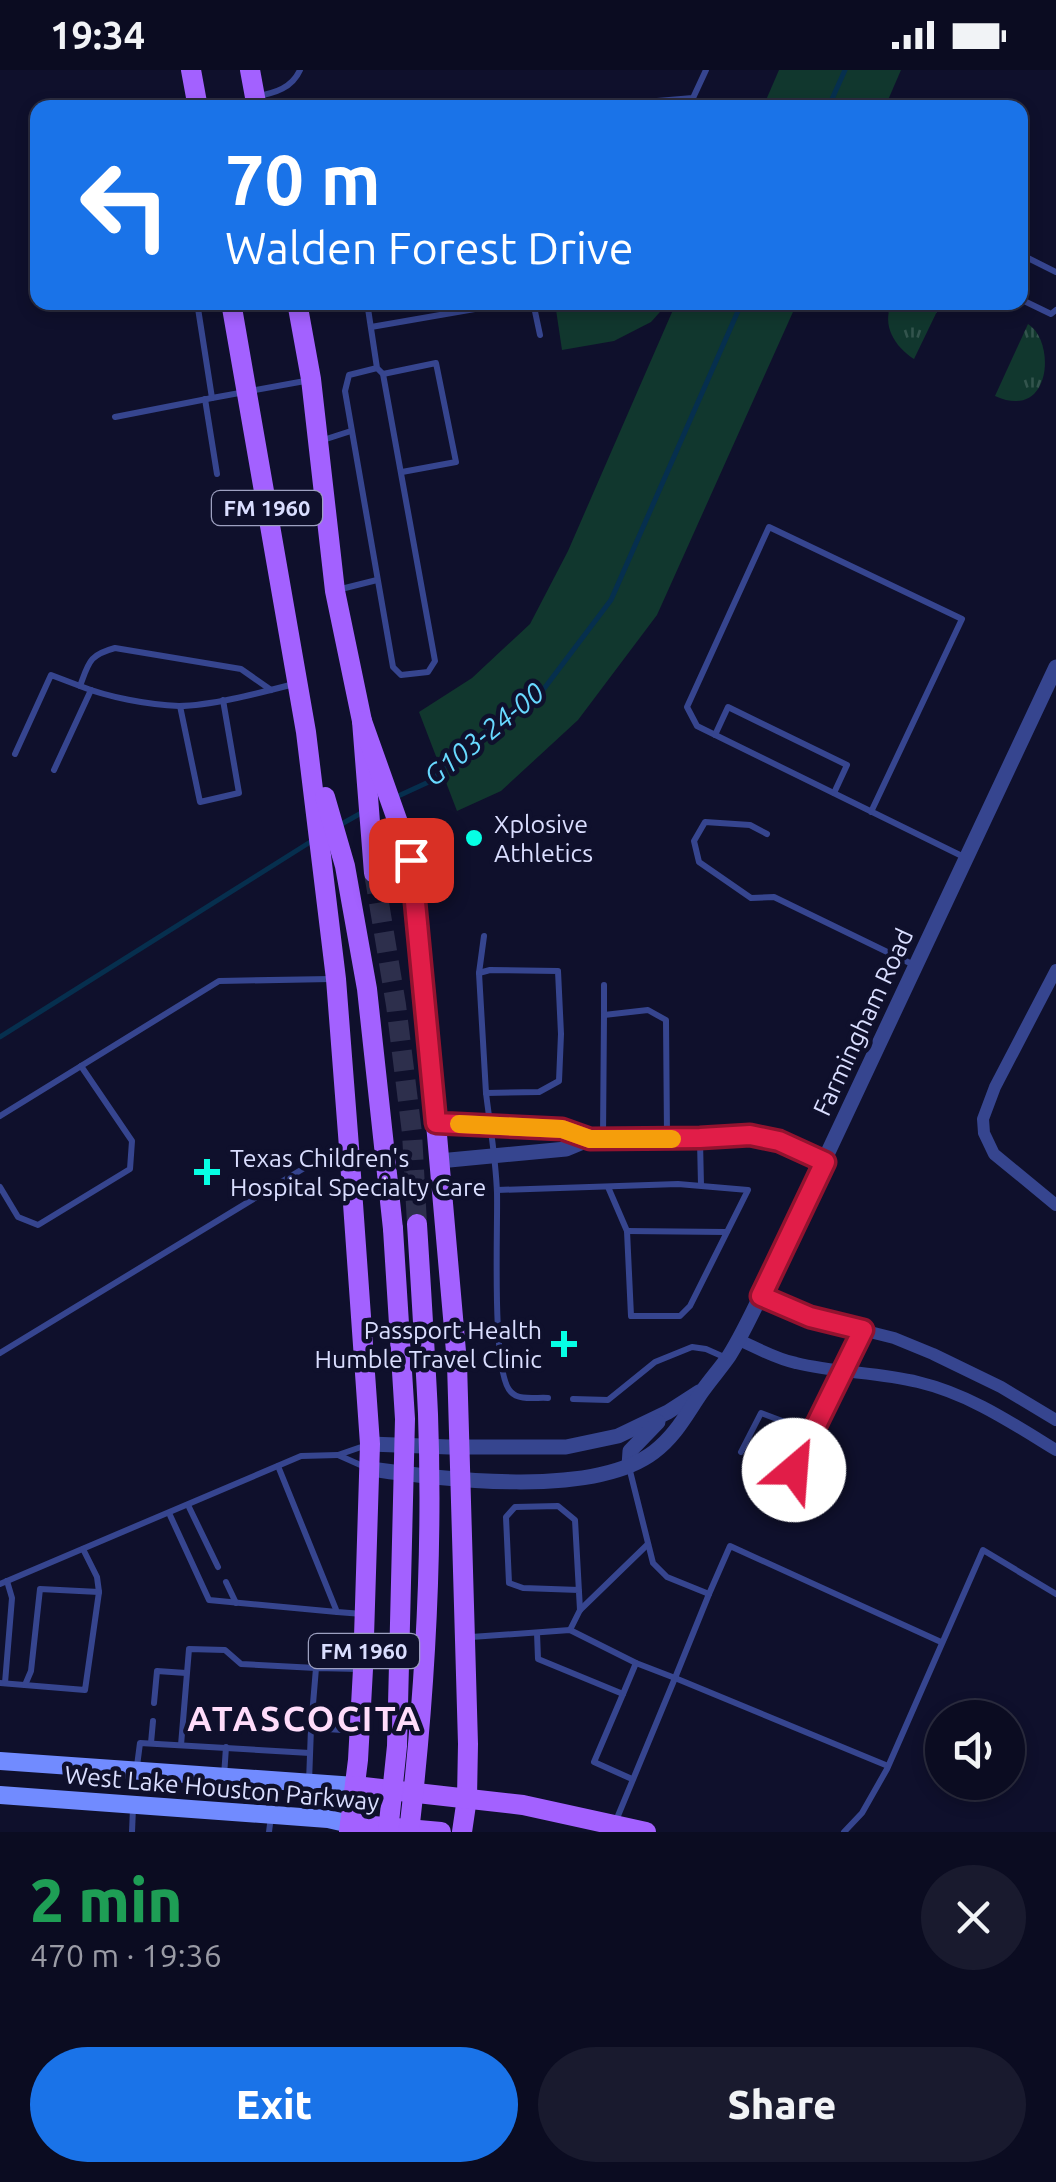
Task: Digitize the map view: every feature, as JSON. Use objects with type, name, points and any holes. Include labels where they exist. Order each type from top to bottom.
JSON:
[{"type":"main road","points":[[191,70],[197,100]]},
{"type":"main road","points":[[250,70],[256,100]]},
{"type":"main road","name":"FM 1960","points":[[233,310],[305,722],[326,879],[350,1147],[370,1444],[360,1731],[350,1828]]},
{"type":"main road","name":"FM 1960","points":[[303,310],[335,590],[360,712],[374,873]]},
{"type":"main road","name":"FM 1960","points":[[360,712],[411,860],[436,1123],[457,1363],[468,1744],[462,1832]]},
{"type":"main road","name":"FM 1960","points":[[305,722],[345,866],[368,989],[393,1229],[405,1419],[396,1746],[388,1832]]},
{"type":"main road","name":"FM 1960","points":[[410,1832],[419,1746],[428,1538],[428,1417],[417,1224]]},
{"type":"main road","name":"West Lake Houston Parkway","points":[[0,1760],[309,1782],[467,1798],[523,1805],[646,1832]]},
{"type":"main road","points":[[133,1806],[136,1770]]},
{"type":"main road","name":"West Lake Houston Parkway","points":[[0,1794],[270,1823],[328,1819],[350,1828],[441,1832]]},
{"type":"street","name":"Farmingham Road","points":[[370,1469],[482,1482],[574,1478],[628,1466],[654,1452],[680,1429],[739,1340],[761,1296],[1055,671]]},
{"type":"street","points":[[1056,970],[986,1106],[983,1119],[984,1133],[994,1154],[1056,1205]]},
{"type":"street","points":[[436,1123],[562,1129],[597,1139],[750,1135],[779,1141],[825,1162]]},
{"type":"street","points":[[439,1162],[566,1149],[597,1139]]},
{"type":"street","points":[[761,1296],[810,1317],[894,1338],[933,1354],[1056,1420]]},
{"type":"street","points":[[843,1372],[863,1330]]},
{"type":"street","points":[[739,1340],[792,1362],[917,1382],[988,1408],[1056,1450]]},
{"type":"street","points":[[988,1408],[1000,1387]]},
{"type":"street","name":"Farmingham Road","points":[[370,1444],[566,1447],[618,1436],[703,1390]]},
{"type":"street","points":[[628,1466],[630,1451],[668,1412]]},
{"type":"lane","points":[[260,100],[278,92],[300,70]]},
{"type":"lane","points":[[670,100],[694,98],[706,70]]},
{"type":"lane","points":[[1028,258],[1056,272]]},
{"type":"lane","points":[[1028,303],[1051,314],[1056,310]]},
{"type":"lane","points":[[198,310],[217,474]]},
{"type":"lane","points":[[369,310],[371,327],[380,371],[402,472],[436,661],[428,672],[401,675],[393,666],[346,391],[349,375],[380,371],[436,364],[456,462],[402,472]]},
{"type":"lane","points":[[371,327],[469,310]]},
{"type":"lane","points":[[535,310],[540,334]]},
{"type":"lane","points":[[116,417],[311,380]]},
{"type":"lane","points":[[319,442],[352,431]]},
{"type":"lane","points":[[871,812],[962,619],[769,527],[686,707],[697,726],[834,794],[967,859]]},
{"type":"lane","points":[[335,590],[378,580]]},
{"type":"lane","points":[[80,686],[90,659],[115,648],[241,669],[271,690]]},
{"type":"lane","points":[[15,754],[51,675],[90,690],[180,706],[298,683]]},
{"type":"lane","points":[[54,770],[90,690]]},
{"type":"lane","points":[[180,706],[200,802],[239,792],[223,700]]},
{"type":"lane","points":[[715,735],[728,707],[847,765],[834,794]]},
{"type":"lane","points":[[767,834],[750,825],[704,822],[694,841],[699,862],[750,898],[774,898],[915,966]]},
{"type":"lane","points":[[484,936],[479,973],[497,1190],[497,1336],[509,1391],[518,1397],[548,1398]]},
{"type":"lane","points":[[479,973],[558,971],[559,1081],[539,1092],[486,1093]]},
{"type":"lane","points":[[0,1116],[220,981],[336,979]]},
{"type":"lane","points":[[597,1139],[604,985]]},
{"type":"lane","points":[[604,1015],[648,1010],[666,1020],[667,1139]]},
{"type":"lane","points":[[0,1187],[18,1217],[38,1225],[130,1169],[132,1141],[82,1066]]},
{"type":"lane","points":[[700,1138],[701,1185]]},
{"type":"lane","points":[[0,1353],[329,1153],[350,1147]]},
{"type":"lane","points":[[497,1190],[608,1187],[701,1185],[748,1190],[690,1306],[680,1316],[631,1316],[627,1230],[608,1187]]},
{"type":"lane","points":[[627,1230],[726,1232]]},
{"type":"lane","points":[[573,1399],[608,1400],[655,1362],[692,1347],[727,1358]]},
{"type":"lane","points":[[794,1470],[843,1372]]},
{"type":"lane","points":[[740,1452],[761,1414],[814,1433]]},
{"type":"lane","points":[[83,1548],[97,1577],[98,1592],[85,1690],[2,1683],[12,1598],[4,1582],[83,1548],[169,1512],[188,1505],[301,1456],[338,1454],[370,1444]]},
{"type":"lane","points":[[338,1454],[370,1469]]},
{"type":"lane","points":[[278,1466],[337,1612]]},
{"type":"lane","points":[[628,1466],[653,1563],[667,1577],[709,1594]]},
{"type":"lane","points":[[188,1505],[218,1567]]},
{"type":"lane","points":[[579,1590],[524,1588],[509,1583],[506,1517],[515,1506],[558,1506],[575,1520],[579,1590],[580,1610]]},
{"type":"lane","points":[[169,1512],[209,1600],[366,1614]]},
{"type":"lane","points":[[570,1630],[580,1610],[648,1544]]},
{"type":"lane","points":[[614,1825],[730,1546],[942,1642]]},
{"type":"lane","points":[[844,1832],[862,1813],[888,1766],[983,1550],[1056,1594]]},
{"type":"lane","points":[[226,1582],[236,1603]]},
{"type":"lane","points":[[25,1686],[31,1672],[40,1588],[98,1592]]},
{"type":"lane","points":[[464,1637],[570,1630],[636,1663],[888,1766]]},
{"type":"lane","points":[[537,1633],[538,1659],[624,1694]]},
{"type":"lane","points":[[181,1745],[188,1649],[225,1650],[241,1664],[363,1669]]},
{"type":"lane","points":[[632,1780],[594,1762],[636,1663]]},
{"type":"lane","points":[[309,1782],[316,1668]]},
{"type":"lane","points":[[154,1702],[156,1671],[186,1673]]},
{"type":"lane","points":[[151,1743],[153,1721]]},
{"type":"lane","points":[[312,1728],[360,1731]]},
{"type":"lane","points":[[136,1770],[140,1743],[310,1752]]},
{"type":"lane","points":[[224,1776],[226,1747]]},
{"type":"lane","points":[[132,1832],[133,1806]]},
{"type":"green space","points":[[779,70],[901,70],[888,100],[766,100]]},
{"type":"green space","points":[[556,310],[662,310],[651,322],[614,341],[562,350]]},
{"type":"green space","points":[[673,310],[794,310],[657,615],[578,720],[501,791],[457,811],[419,712],[472,678],[530,624],[568,551]]},
{"type":"green space","points":[[938,310],[914,359],[892,335],[889,311]]},
{"type":"green space","points":[[1028,324],[1043,346],[1045,361],[1038,389],[1028,398],[1014,401],[995,396]]},
{"type":"waterway","name":"G103-24-00","points":[[832,100],[845,70]]},
{"type":"waterway","name":"G103-24-00","points":[[396,797],[433,780],[454,755],[543,690],[611,600],[738,310]]},
{"type":"waterway","name":"G103-24-00","points":[[338,826],[363,812]]},
{"type":"waterway","name":"G103-24-00","points":[[0,1037],[315,839]]},
{"type":"tunnel","points":[[374,873],[412,1133],[417,1224]]},
{"type":"slow traffic","points":[[459,1124],[562,1129],[590,1139],[672,1139]]},
{"type":"place","name":"Xplosive Athletics","points":[[474,838]]},
{"type":"place","name":"Texas Children's Hospital Specialty Care","points":[[207,1172]]},
{"type":"place","name":"Passport Health Humble Travel Clinic","points":[[564,1344]]},
{"type":"district","name":"ATASCOCITA","points":[[305,1719]]},
{"type":"route","points":[[411,860],[436,1123],[562,1129],[590,1139],[750,1135],[779,1141],[825,1162],[761,1296],[810,1317],[863,1330],[794,1470]]}]
